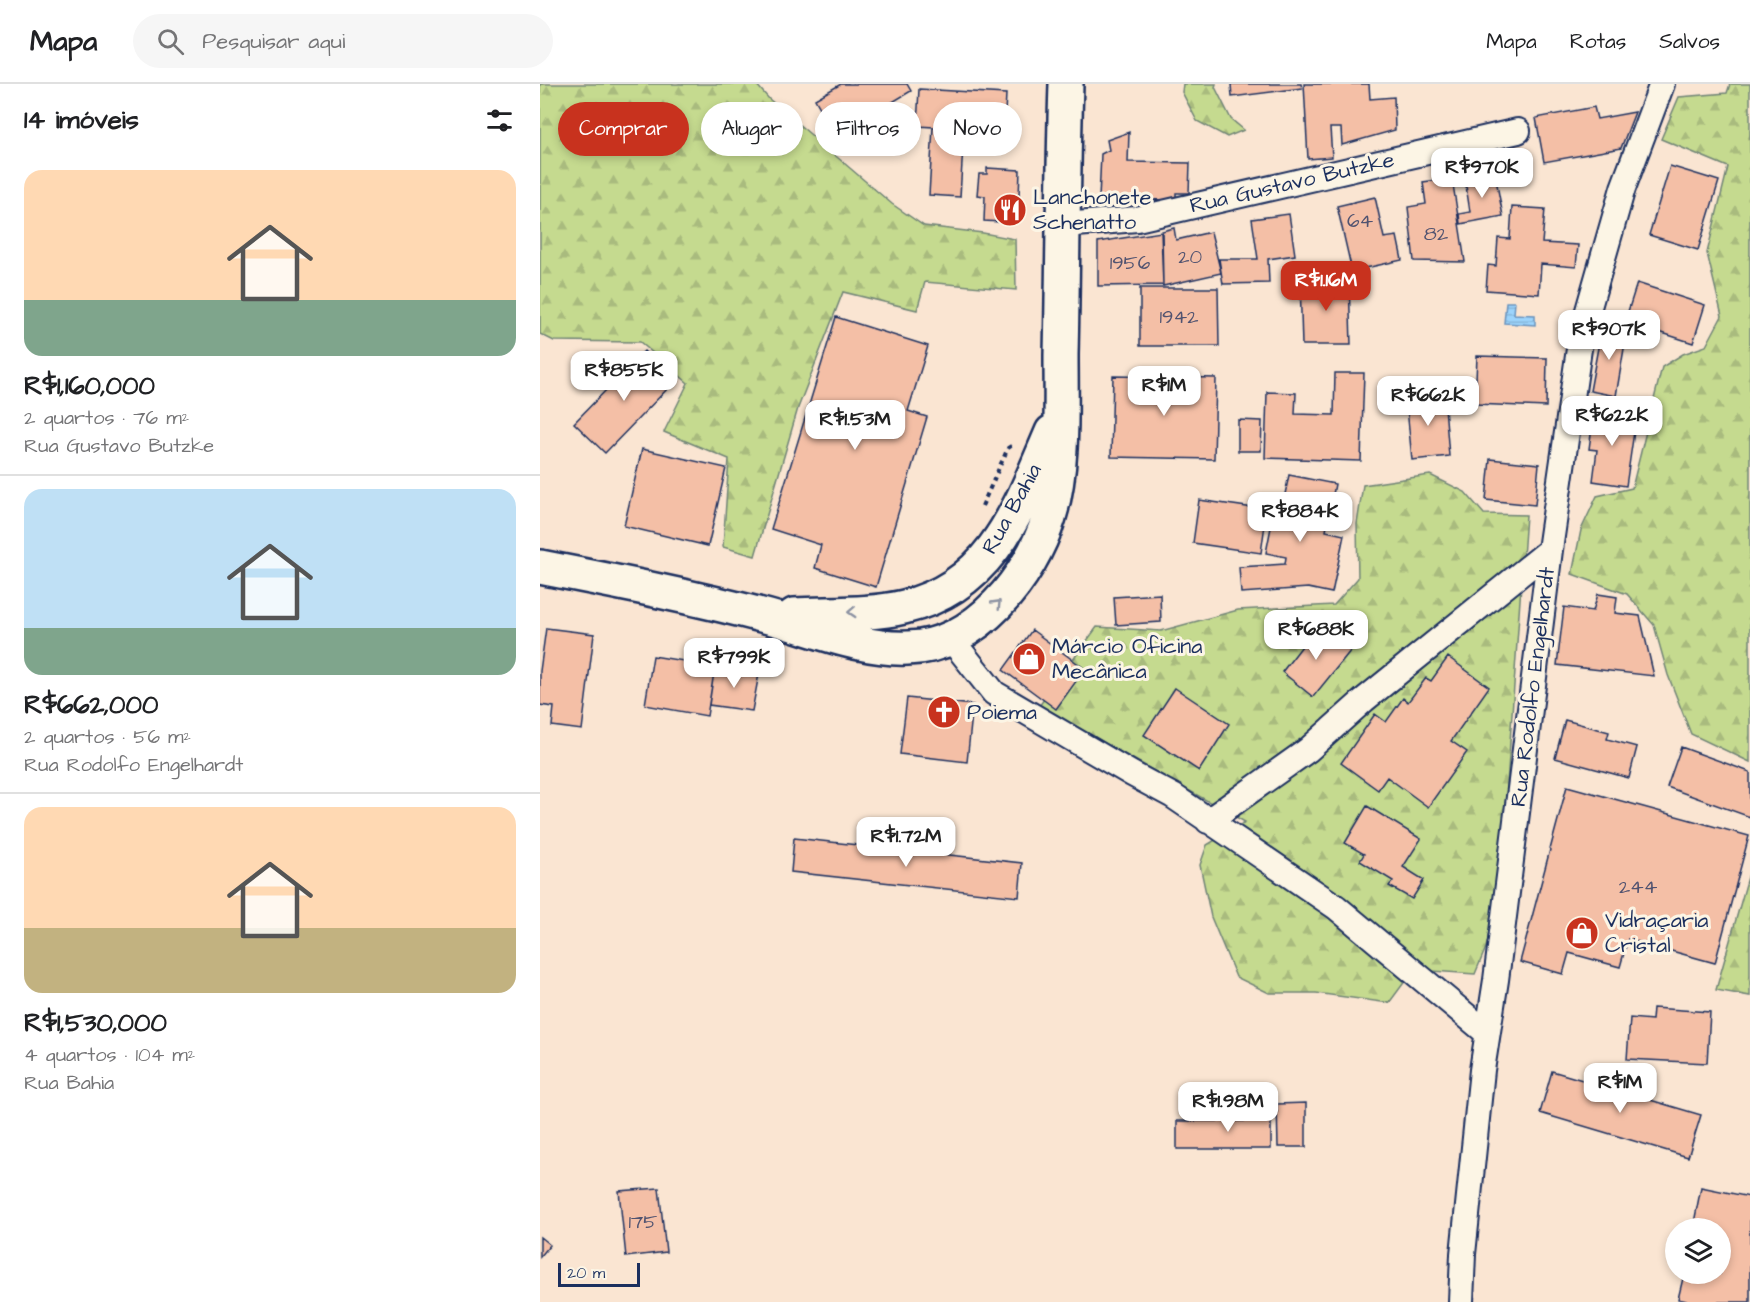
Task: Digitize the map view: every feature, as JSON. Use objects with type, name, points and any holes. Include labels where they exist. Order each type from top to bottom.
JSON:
[{"type":"main road","name":"Rua Bahia","points":[[540,567],[768,616],[867,644],[909,648],[951,639],[989,612],[1010,591],[1032,560],[1049,518],[1057,482],[1061,411],[1066,84]]},
{"type":"main road","name":"Rua Bahia","points":[[768,616],[883,610],[906,606],[927,599],[967,578],[1000,540],[1025,494],[1061,411]]},
{"type":"main road","points":[[883,610],[951,639],[967,578]]},
{"type":"street","name":"Rua Rodolfo Engelhardt","points":[[1461,1302],[1463,1254],[1487,1033],[1496,980],[1550,550],[1581,335],[1623,188],[1662,84]]},
{"type":"street","name":"Rua Gustavo Butzke","points":[[1064,225],[1137,219],[1518,131]]},
{"type":"street","points":[[1208,821],[1308,750],[1373,693],[1550,550]]},
{"type":"street","points":[[951,639],[994,693],[1173,796],[1336,907],[1487,1033]]},
{"type":"path","points":[[981,509],[1008,448],[1016,442]]},
{"type":"green space","points":[[540,84],[756,84],[773,102],[701,102],[701,156],[803,156],[803,128],[815,138],[815,156],[836,156],[892,204],[924,226],[1015,239],[1016,290],[925,282],[917,310],[843,292],[798,408],[755,556],[723,547],[729,459],[664,432],[688,383],[640,342],[554,341],[540,334]]},
{"type":"green space","points":[[1183,84],[1216,84],[1215,87],[1231,119],[1244,130],[1227,137],[1197,121],[1182,92]]},
{"type":"green space","points":[[1730,84],[1750,84],[1750,762],[1691,734],[1668,675],[1654,625],[1627,594],[1572,574],[1581,530],[1597,496],[1632,488],[1662,367],[1683,354],[1706,346],[1722,316],[1707,253],[1728,167],[1661,139],[1679,97],[1727,93]]},
{"type":"green space","points":[[1430,475],[1465,492],[1484,514],[1526,515],[1503,841],[1487,945],[1475,974],[1432,971],[1417,965],[1389,1003],[1316,993],[1269,993],[1236,977],[1211,917],[1200,865],[1207,845],[1245,822],[1039,706],[1097,627],[1161,631],[1238,610],[1334,605],[1358,578],[1357,524],[1363,485]]},
{"type":"green space","points":[[1750,870],[1750,996],[1716,990]]},
{"type":"water","points":[[1506,302],[1515,302],[1514,314],[1535,315],[1535,325],[1504,323]]},
{"type":"building","points":[[841,84],[907,84],[911,91],[893,102],[817,102],[815,99]]},
{"type":"building","points":[[1231,84],[1301,84],[1302,88],[1232,97]]},
{"type":"building","points":[[1304,84],[1369,84],[1370,99],[1394,97],[1395,130],[1342,145],[1341,128],[1330,128],[1332,157],[1308,159]]},
{"type":"building","points":[[919,89],[1006,94],[1006,102],[933,102],[933,127],[921,126],[921,102],[918,102]]},
{"type":"building","points":[[1594,107],[1597,119],[1635,112],[1621,148],[1544,162],[1536,118]]},
{"type":"building","points":[[933,127],[933,156],[962,156],[960,197],[929,195]]},
{"type":"building","points":[[1129,132],[1128,162],[1190,163],[1189,193],[1176,193],[1176,200],[1099,199],[1101,154],[1109,150],[1107,140]]},
{"type":"building","points":[[1670,166],[1719,181],[1698,250],[1649,235]]},
{"type":"building","points":[[987,168],[1020,170],[1018,223],[984,221],[985,196],[977,195],[979,174],[987,174]]},
{"type":"building","points":[[1495,174],[1503,216],[1460,224],[1459,214],[1470,212],[1465,179]]},
{"type":"building","points":[[1452,178],[1465,262],[1414,261],[1408,207],[1426,204],[1423,182]]},
{"type":"building","points":[[1375,197],[1384,238],[1397,236],[1402,260],[1352,271],[1337,206]]},
{"type":"building","points":[[1512,207],[1545,209],[1542,243],[1578,245],[1576,267],[1541,264],[1539,294],[1486,290],[1488,265],[1496,266],[1498,238],[1510,239]]},
{"type":"building","points":[[1289,214],[1295,255],[1268,259],[1269,283],[1223,284],[1219,259],[1258,259],[1252,219]]},
{"type":"building","points":[[1174,228],[1176,240],[1211,232],[1221,273],[1163,286],[1162,231]]},
{"type":"building","points":[[1161,232],[1163,285],[1098,286],[1098,242]]},
{"type":"building","points":[[1300,280],[1349,280],[1351,345],[1302,345]]},
{"type":"building","points":[[1637,283],[1705,305],[1693,343],[1625,321]]},
{"type":"building","points":[[1140,288],[1218,288],[1219,346],[1140,346]]},
{"type":"building","points":[[836,317],[928,346],[908,411],[927,417],[876,587],[815,568],[821,545],[771,529]]},
{"type":"building","points":[[1602,326],[1627,331],[1616,396],[1590,391]]},
{"type":"building","points":[[644,351],[674,382],[605,453],[574,423]]},
{"type":"building","points":[[1477,356],[1547,358],[1546,407],[1475,404]]},
{"type":"building","points":[[1335,373],[1364,373],[1361,461],[1265,458],[1267,392],[1296,393],[1295,414],[1334,415]]},
{"type":"building","points":[[1113,376],[1216,378],[1214,459],[1111,457]]},
{"type":"building","points":[[1444,394],[1449,456],[1412,460],[1406,398]]},
{"type":"building","points":[[1594,412],[1636,418],[1626,486],[1593,481],[1597,450],[1589,449]]},
{"type":"building","points":[[1238,420],[1262,421],[1261,451],[1238,451]]},
{"type":"building","points":[[642,449],[726,468],[708,546],[624,526]]},
{"type":"building","points":[[1490,459],[1539,464],[1535,505],[1486,500]]},
{"type":"building","points":[[1289,475],[1335,484],[1326,531],[1344,535],[1332,593],[1308,588],[1241,593],[1239,567],[1285,564],[1286,557],[1266,553],[1272,522],[1279,523]]},
{"type":"building","points":[[1199,500],[1267,510],[1261,553],[1193,543]]},
{"type":"building","points":[[1160,594],[1161,622],[1116,625],[1114,597]]},
{"type":"building","points":[[1598,594],[1617,597],[1615,613],[1640,616],[1654,676],[1557,665],[1564,607],[1593,611]]},
{"type":"building","points":[[1319,624],[1351,650],[1313,697],[1282,672]]},
{"type":"building","points":[[546,628],[594,634],[582,730],[552,726],[554,707],[540,705],[540,671]]},
{"type":"building","points":[[1032,630],[1085,669],[1056,709],[1003,670]]},
{"type":"building","points":[[653,656],[715,666],[707,716],[645,705]]},
{"type":"building","points":[[1448,657],[1489,687],[1451,741],[1467,752],[1428,807],[1387,777],[1378,790],[1341,763],[1375,714],[1386,722],[1403,698],[1408,702],[1426,678],[1431,681]]},
{"type":"building","points":[[715,666],[759,674],[752,711],[709,705]]},
{"type":"building","points":[[1175,688],[1229,724],[1199,771],[1144,735]]},
{"type":"building","points":[[907,698],[973,705],[967,762],[900,754]]},
{"type":"building","points":[[1565,720],[1609,732],[1607,739],[1637,747],[1629,778],[1555,758]]},
{"type":"building","points":[[1681,747],[1750,772],[1750,817],[1667,787]]},
{"type":"building","points":[[1567,786],[1749,836],[1715,963],[1628,939],[1620,967],[1569,953],[1563,974],[1520,962]]},
{"type":"building","points":[[1367,806],[1421,839],[1403,867],[1424,880],[1412,899],[1389,886],[1393,881],[1360,861],[1364,854],[1345,843]]},
{"type":"building","points":[[794,838],[1022,863],[1019,897],[791,872]]},
{"type":"building","points":[[1653,1008],[1710,1012],[1707,1063],[1627,1059],[1630,1018],[1652,1020]]},
{"type":"building","points":[[1552,1071],[1701,1115],[1688,1157],[1540,1113]]},
{"type":"building","points":[[1306,1103],[1306,1147],[1278,1147],[1277,1104]]},
{"type":"building","points":[[1251,1107],[1271,1107],[1271,1149],[1177,1149],[1177,1121],[1250,1121]]},
{"type":"building","points":[[1701,1187],[1750,1197],[1750,1302],[1691,1302],[1678,1299],[1682,1284],[1731,1284],[1731,1218],[1695,1218]]},
{"type":"building","points":[[659,1188],[666,1252],[626,1257],[619,1191]]},
{"type":"building","points":[[540,1237],[550,1245],[540,1257]]},
{"type":"place","name":"Lanchonete Schenatto","points":[[1010,210]]},
{"type":"place","name":"Márcio Oficina Mecânica","points":[[1029,659]]},
{"type":"place","name":"Poiema","points":[[944,712]]},
{"type":"place","name":"Vidraçaria Cristal","points":[[1582,933]]}]
